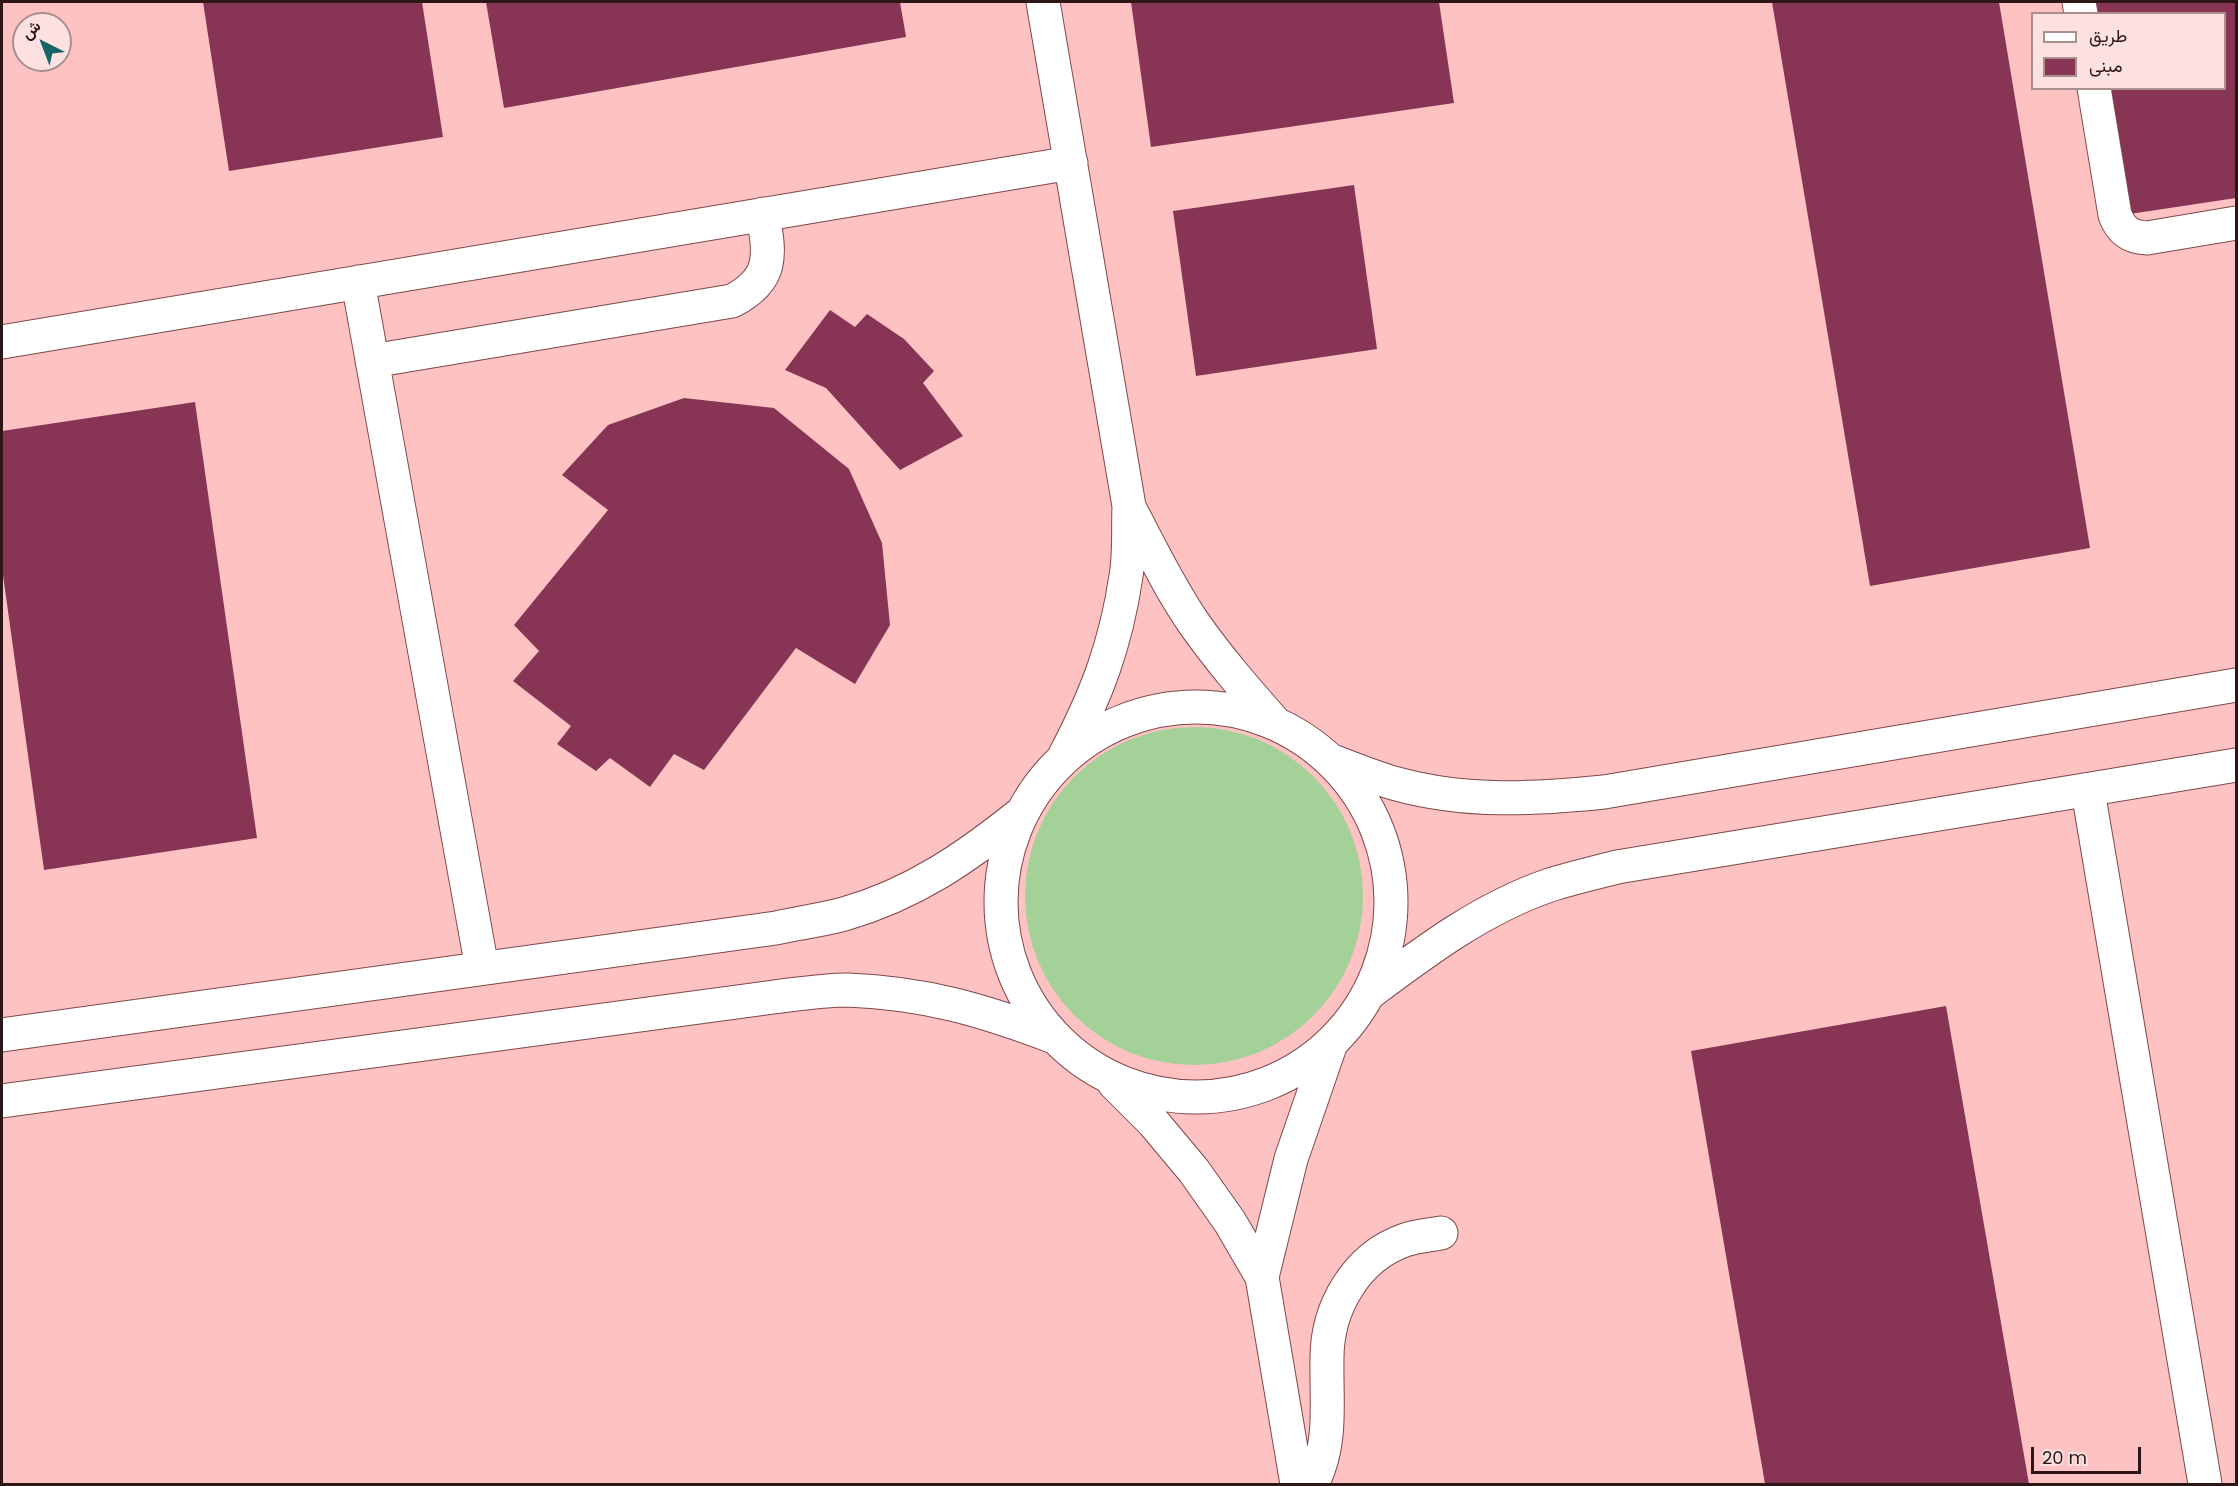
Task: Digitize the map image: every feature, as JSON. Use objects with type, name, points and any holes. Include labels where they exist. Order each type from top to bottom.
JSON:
[{"type":"street","points":[[1043,2],[1129,506],[1127,573],[1114,639],[1093,702],[1061,761],[1040,785],[1023,812],[1006,857],[1001,906],[1006,944],[1025,999],[1054,1037],[1080,1060],[1109,1077],[1154,1093],[1201,1098],[1248,1091],[1293,1072],[1331,1043],[1352,1020],[1368,994],[1386,947],[1392,897],[1384,847],[1364,800],[1332,761],[1305,740],[1275,723],[1231,710],[1185,707],[1140,716],[1109,729],[1061,761]]},
{"type":"street","points":[[2094,90],[2115,214],[2126,232],[2146,238],[2236,223]]},
{"type":"street","points":[[2,342],[1071,163]]},
{"type":"street","points":[[372,360],[732,301],[749,292],[762,277],[769,258],[763,214]]},
{"type":"street","points":[[358,282],[482,968]]},
{"type":"street","points":[[1129,506],[1159,565],[1193,621],[1232,674],[1275,723]]},
{"type":"street","points":[[1332,761],[1398,784],[1420,789],[1466,797],[1536,799],[1604,792],[2236,685]]},
{"type":"street","points":[[1368,994],[1425,951],[1485,914],[1549,886],[1617,867],[2236,765]]},
{"type":"street","points":[[2088,791],[2205,1485]]},
{"type":"street","points":[[2,1035],[776,928],[844,914],[919,884],[969,855],[1023,812]]},
{"type":"street","points":[[2,1101],[762,998],[845,990],[917,995],[987,1012],[1054,1037]]},
{"type":"street","points":[[1262,1277],[1291,1159],[1331,1043]]},
{"type":"street","points":[[1109,1077],[1153,1122],[1194,1171],[1230,1222],[1262,1277],[1296,1485]]},
{"type":"street","points":[[1312,1485],[1323,1459],[1327,1436],[1326,1356],[1331,1320],[1347,1286],[1372,1258],[1405,1240],[1441,1233]]},
{"type":"shaded area","points":[[2,2],[2236,2],[2236,1484],[2,1484]]},
{"type":"green space","points":[[1194,727],[1227,731],[1259,740],[1288,756],[1313,777],[1334,802],[1350,831],[1359,863],[1363,896],[1359,929],[1350,961],[1334,990],[1313,1015],[1288,1036],[1259,1052],[1227,1061],[1194,1065],[1161,1061],[1129,1052],[1100,1036],[1075,1015],[1054,990],[1038,961],[1029,929],[1025,896],[1029,863],[1038,831],[1054,802],[1075,777],[1100,756],[1129,740],[1161,731]]},
{"type":"building","points":[[203,2],[422,2],[443,137],[229,171]]},
{"type":"building","points":[[486,2],[900,2],[906,37],[504,108]]},
{"type":"building","points":[[1131,2],[1439,2],[1454,103],[1151,147]]},
{"type":"building","points":[[1772,2],[1999,2],[2090,548],[1870,586]]},
{"type":"building","points":[[2082,2],[2236,2],[2236,198],[2123,215],[2103,90],[2226,90],[2226,12],[2083,12]]},
{"type":"building","points":[[1354,185],[1377,349],[1196,376],[1173,211]]},
{"type":"building","points":[[830,310],[855,327],[867,314],[904,339],[934,371],[923,383],[963,436],[900,470],[826,388],[785,370]]},
{"type":"building","points":[[684,398],[774,408],[849,469],[882,543],[890,625],[855,684],[796,648],[704,770],[674,754],[650,787],[610,758],[596,771],[557,744],[571,726],[513,681],[539,651],[514,625],[608,510],[562,475],[608,425]]},
{"type":"building","points":[[195,402],[257,838],[44,870],[2,568],[2,431]]},
{"type":"building","points":[[1946,1006],[2029,1484],[1765,1484],[1691,1051]]}]
